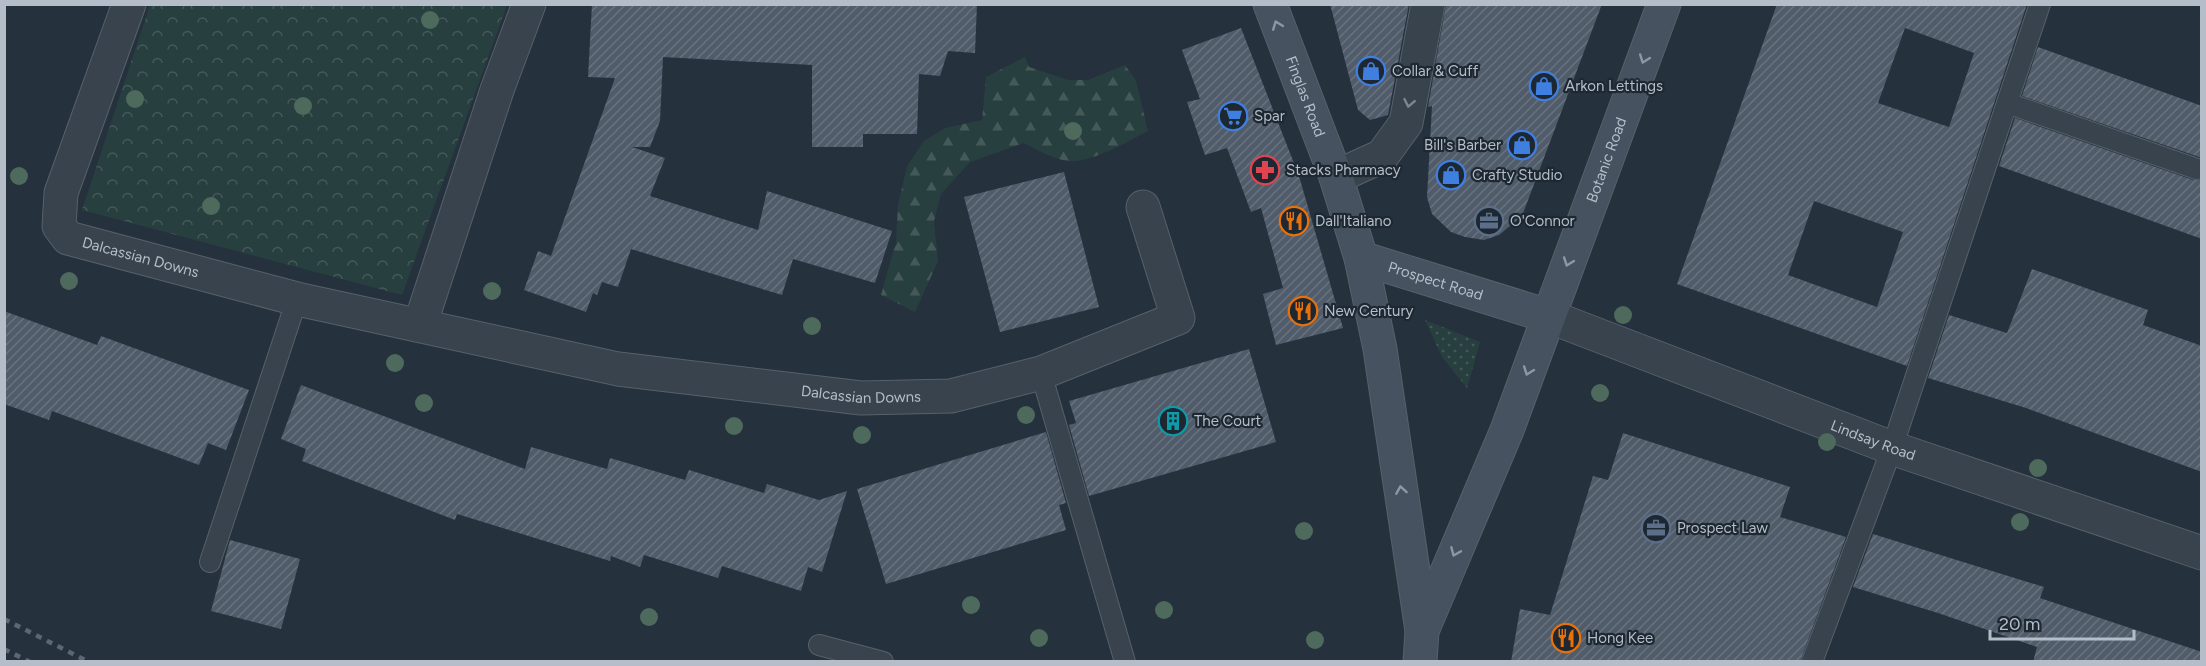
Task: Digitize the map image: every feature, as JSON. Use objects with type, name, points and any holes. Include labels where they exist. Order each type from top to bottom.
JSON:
[{"type":"main road","name":"Finglas Road","points":[[1270,4],[1336,177],[1361,258]]},
{"type":"main road","name":"Botanic Road","points":[[1548,316],[1664,4]]},
{"type":"main road","name":"Prospect Road","points":[[1361,258],[1548,316],[1507,430],[1421,646],[1380,349],[1361,258]]},
{"type":"street","name":"Dalcassian Downs","points":[[129,4],[61,193],[59,226],[68,238],[297,299],[618,369],[861,398],[951,396],[1041,373],[1178,318],[1143,207]]},
{"type":"street","points":[[420,325],[497,90],[528,4]]},
{"type":"street","points":[[1336,177],[1382,156],[1406,123],[1428,4]]},
{"type":"street","name":"Lindsay Road","points":[[1548,316],[1892,447],[2202,553]]},
{"type":"lane","points":[[1812,662],[1892,447],[2040,4]]},
{"type":"lane","points":[[2007,103],[2197,169]]},
{"type":"lane","points":[[210,562],[297,299]]},
{"type":"lane","points":[[1041,373],[1125,662]]},
{"type":"lane","points":[[819,645],[883,662]]},
{"type":"green space","points":[[150,5],[507,5],[402,295],[82,210]]},
{"type":"green space","points":[[1025,57],[1029,67],[1068,80],[1088,80],[1125,65],[1136,81],[1148,131],[1109,151],[1077,161],[1057,158],[1024,143],[970,162],[941,194],[934,221],[938,261],[915,312],[881,295],[896,242],[898,205],[907,166],[924,141],[945,128],[982,120],[986,77]]},
{"type":"green space","points":[[1425,320],[1480,342],[1467,388],[1442,357]]},
{"type":"building","points":[[592,4],[977,4],[975,53],[948,51],[940,76],[919,74],[917,134],[863,134],[863,147],[812,147],[812,65],[663,57],[660,121],[650,147],[632,147],[665,158],[650,196],[758,230],[767,191],[892,231],[875,283],[793,259],[782,295],[631,249],[618,287],[602,282],[597,295],[593,293],[586,312],[524,290],[538,251],[551,256],[615,78],[588,77]]},
{"type":"building","points":[[1330,4],[1409,4],[1388,115],[1370,120],[1358,110]]},
{"type":"building","points":[[1446,4],[1602,4],[1522,216],[1499,235],[1484,240],[1451,232],[1432,214],[1427,197],[1432,106],[1428,107]]},
{"type":"building","points":[[1777,4],[2027,4],[1907,366],[1677,284]],"holes":[[[1905,28],[1974,53],[1949,127],[1878,103]],[[1814,201],[1903,232],[1877,307],[1788,275]]]},
{"type":"building","points":[[1241,28],[1299,176],[1343,328],[1276,345],[1263,294],[1283,288],[1261,208],[1251,212],[1227,148],[1205,155],[1187,102],[1200,99],[1182,50]]},
{"type":"building","points":[[2038,47],[2202,106],[2202,158],[2022,96]]},
{"type":"building","points":[[2015,118],[2193,180],[2202,180],[2202,239],[1999,166]]},
{"type":"building","points":[[1064,172],[1099,307],[1000,332],[964,197]]},
{"type":"building","points":[[2032,269],[2148,310],[2143,325],[2202,346],[2202,472],[2026,408],[1928,378],[1949,315],[2007,333]]},
{"type":"building","points":[[4,311],[97,345],[101,336],[249,390],[226,450],[208,443],[199,465],[52,411],[49,420],[4,404]]},
{"type":"building","name":"The Court","points":[[1249,349],[1276,442],[1089,496],[1069,425],[1076,423],[1069,401]]},
{"type":"building","points":[[301,385],[525,469],[531,447],[607,469],[610,458],[685,480],[689,470],[764,493],[767,484],[819,500],[847,491],[822,572],[808,567],[801,591],[722,566],[718,578],[644,555],[640,567],[611,556],[610,561],[457,514],[455,520],[302,461],[306,449],[281,439]]},
{"type":"building","points":[[1046,432],[1066,503],[1059,505],[1066,530],[886,584],[857,489]]},
{"type":"building","points":[[1623,433],[1790,487],[1780,517],[1846,537],[1800,662],[1511,662],[1520,609],[1550,615],[1593,476],[1608,480]]},
{"type":"building","points":[[1873,534],[2044,587],[2040,598],[2202,652],[2202,662],[2033,662],[2037,647],[1853,587]]},
{"type":"building","points":[[230,540],[300,559],[281,629],[211,611]]},
{"type":"railway","points":[[4,619],[89,662]]},
{"type":"railway","points":[[4,649],[30,662]]},
{"type":"place","name":"Collar & Cuff","points":[[1371,71]]},
{"type":"place","name":"Arkon Lettings","points":[[1544,86]]},
{"type":"place","name":"Spar","points":[[1233,116]]},
{"type":"place","name":"Bill's Barber","points":[[1522,145]]},
{"type":"place","name":"Stacks Pharmacy","points":[[1265,170]]},
{"type":"place","name":"Crafty Studio","points":[[1451,175]]},
{"type":"place","name":"Dall'Italiano","points":[[1294,221]]},
{"type":"place","name":"O'Connor","points":[[1489,221]]},
{"type":"place","name":"New Century","points":[[1303,311]]},
{"type":"place","name":"The Court","points":[[1173,421]]},
{"type":"place","name":"Prospect Law","points":[[1656,528]]},
{"type":"place","name":"Hong Kee","points":[[1566,638]]}]
